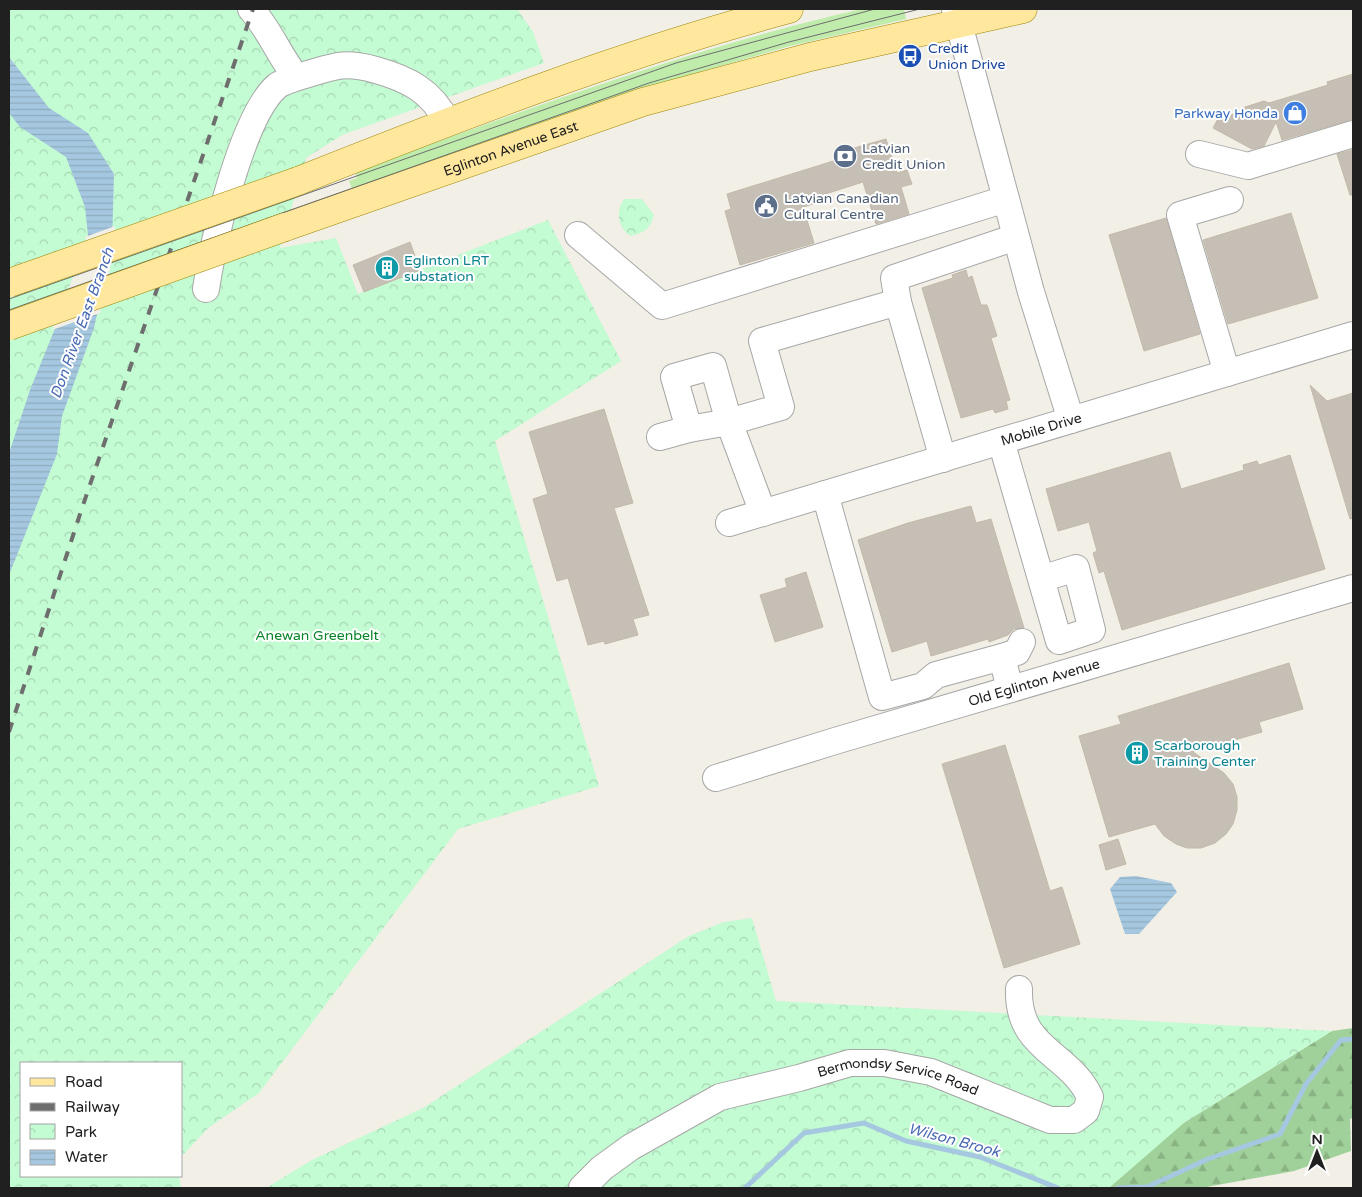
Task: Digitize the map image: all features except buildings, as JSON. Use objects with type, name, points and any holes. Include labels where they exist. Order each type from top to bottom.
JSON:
[{"type":"main road","points":[[9,283],[298,181],[447,122],[629,56],[789,9]]},
{"type":"main road","name":"Eglinton Avenue East","points":[[9,326],[643,102],[956,15],[1024,9]]},
{"type":"street","points":[[251,9],[263,22],[284,62],[296,77]]},
{"type":"street","points":[[956,15],[1016,237],[1062,397],[1071,420]]},
{"type":"street","points":[[206,289],[210,264],[233,175],[260,107],[277,85],[296,77],[339,66],[365,67],[393,75],[430,95],[439,105],[447,122]]},
{"type":"street","points":[[1199,154],[1248,166],[1353,134]]},
{"type":"street","points":[[578,235],[662,306],[1006,200]]},
{"type":"street","points":[[1227,373],[1180,215],[1230,200]]},
{"type":"street","points":[[943,458],[898,302],[894,278],[1016,237]]},
{"type":"street","points":[[660,437],[689,429],[729,422],[781,407],[762,341],[898,302]]},
{"type":"street","name":"Mobile Drive","points":[[729,523],[1353,335]]},
{"type":"street","points":[[689,429],[674,377],[713,366],[729,422],[763,513]]},
{"type":"street","points":[[1001,441],[1041,579]]},
{"type":"street","points":[[825,494],[882,697],[923,686],[936,676],[1012,650],[1010,689]]},
{"type":"street","name":"Old Eglinton Avenue","points":[[716,778],[1353,588]]},
{"type":"street","name":"Bermondsy Service Road","points":[[582,1188],[602,1168],[631,1147],[720,1097],[799,1078],[850,1063],[884,1063],[931,1072],[1050,1120],[1074,1120],[1086,1111],[1090,1097],[1083,1084],[1030,1034],[1021,1017],[1019,989]]},
{"type":"green space","name":"Anewan Greenbelt","points":[[9,9],[517,9],[533,32],[544,63],[342,135],[306,158],[280,248],[336,238],[358,294],[548,220],[621,361],[495,441],[599,786],[458,829],[259,1093],[208,1128],[182,1156],[182,1062],[20,1062],[20,1177],[179,1177],[181,1188],[9,1188]]},
{"type":"green space","points":[[862,9],[904,9],[906,19],[790,46],[665,82],[353,192],[349,181],[357,178],[355,171],[606,82],[733,42]]},
{"type":"green space","points":[[624,199],[642,199],[654,215],[651,224],[643,232],[630,236],[620,224],[619,209]]},
{"type":"green space","points":[[752,918],[776,1001],[1332,1031],[1185,1122],[1109,1188],[266,1188],[312,1160],[423,1108],[689,936],[724,922]]},
{"type":"green space","points":[[1353,1028],[1353,1118],[1350,1119],[1351,1151],[1294,1171],[1201,1188],[599,1188],[1185,1122],[1332,1031]]},
{"type":"water","name":"Don River East Branch","points":[[9,57],[49,108],[88,133],[114,174],[112,245],[94,328],[62,416],[57,454],[9,575],[9,453],[30,390],[89,245],[85,207],[66,157],[20,127],[9,113]]},
{"type":"water","points":[[1136,876],[1171,883],[1177,892],[1139,934],[1125,934],[1110,889],[1120,877]]},
{"type":"pier","points":[[115,226],[115,246],[100,313],[52,330],[86,244],[85,237]]},
{"type":"waterway","name":"Wilson Brook","points":[[1118,1188],[1147,1187],[1208,1159],[1280,1134],[1306,1084],[1341,1040],[1353,1039]]},
{"type":"waterway","name":"Wilson Brook","points":[[745,1188],[804,1133],[864,1123],[906,1141],[980,1157],[1058,1188]]},
{"type":"tram line","points":[[9,299],[676,63],[875,9]]},
{"type":"tram line","points":[[9,310],[649,83],[789,42],[920,9]]},
{"type":"railway","points":[[9,732],[81,511],[253,9]]},
{"type":"place","name":"Credit Union Drive","points":[[910,56]]},
{"type":"place","name":"Parkway Honda","points":[[1295,113]]},
{"type":"place","name":"Latvian Credit Union","points":[[845,156]]},
{"type":"place","name":"Latvian Canadian Cultural Centre","points":[[766,206]]},
{"type":"place","name":"Eglinton LRT substation","points":[[387,268]]},
{"type":"place","name":"Scarborough Training Center","points":[[1137,753]]}]
